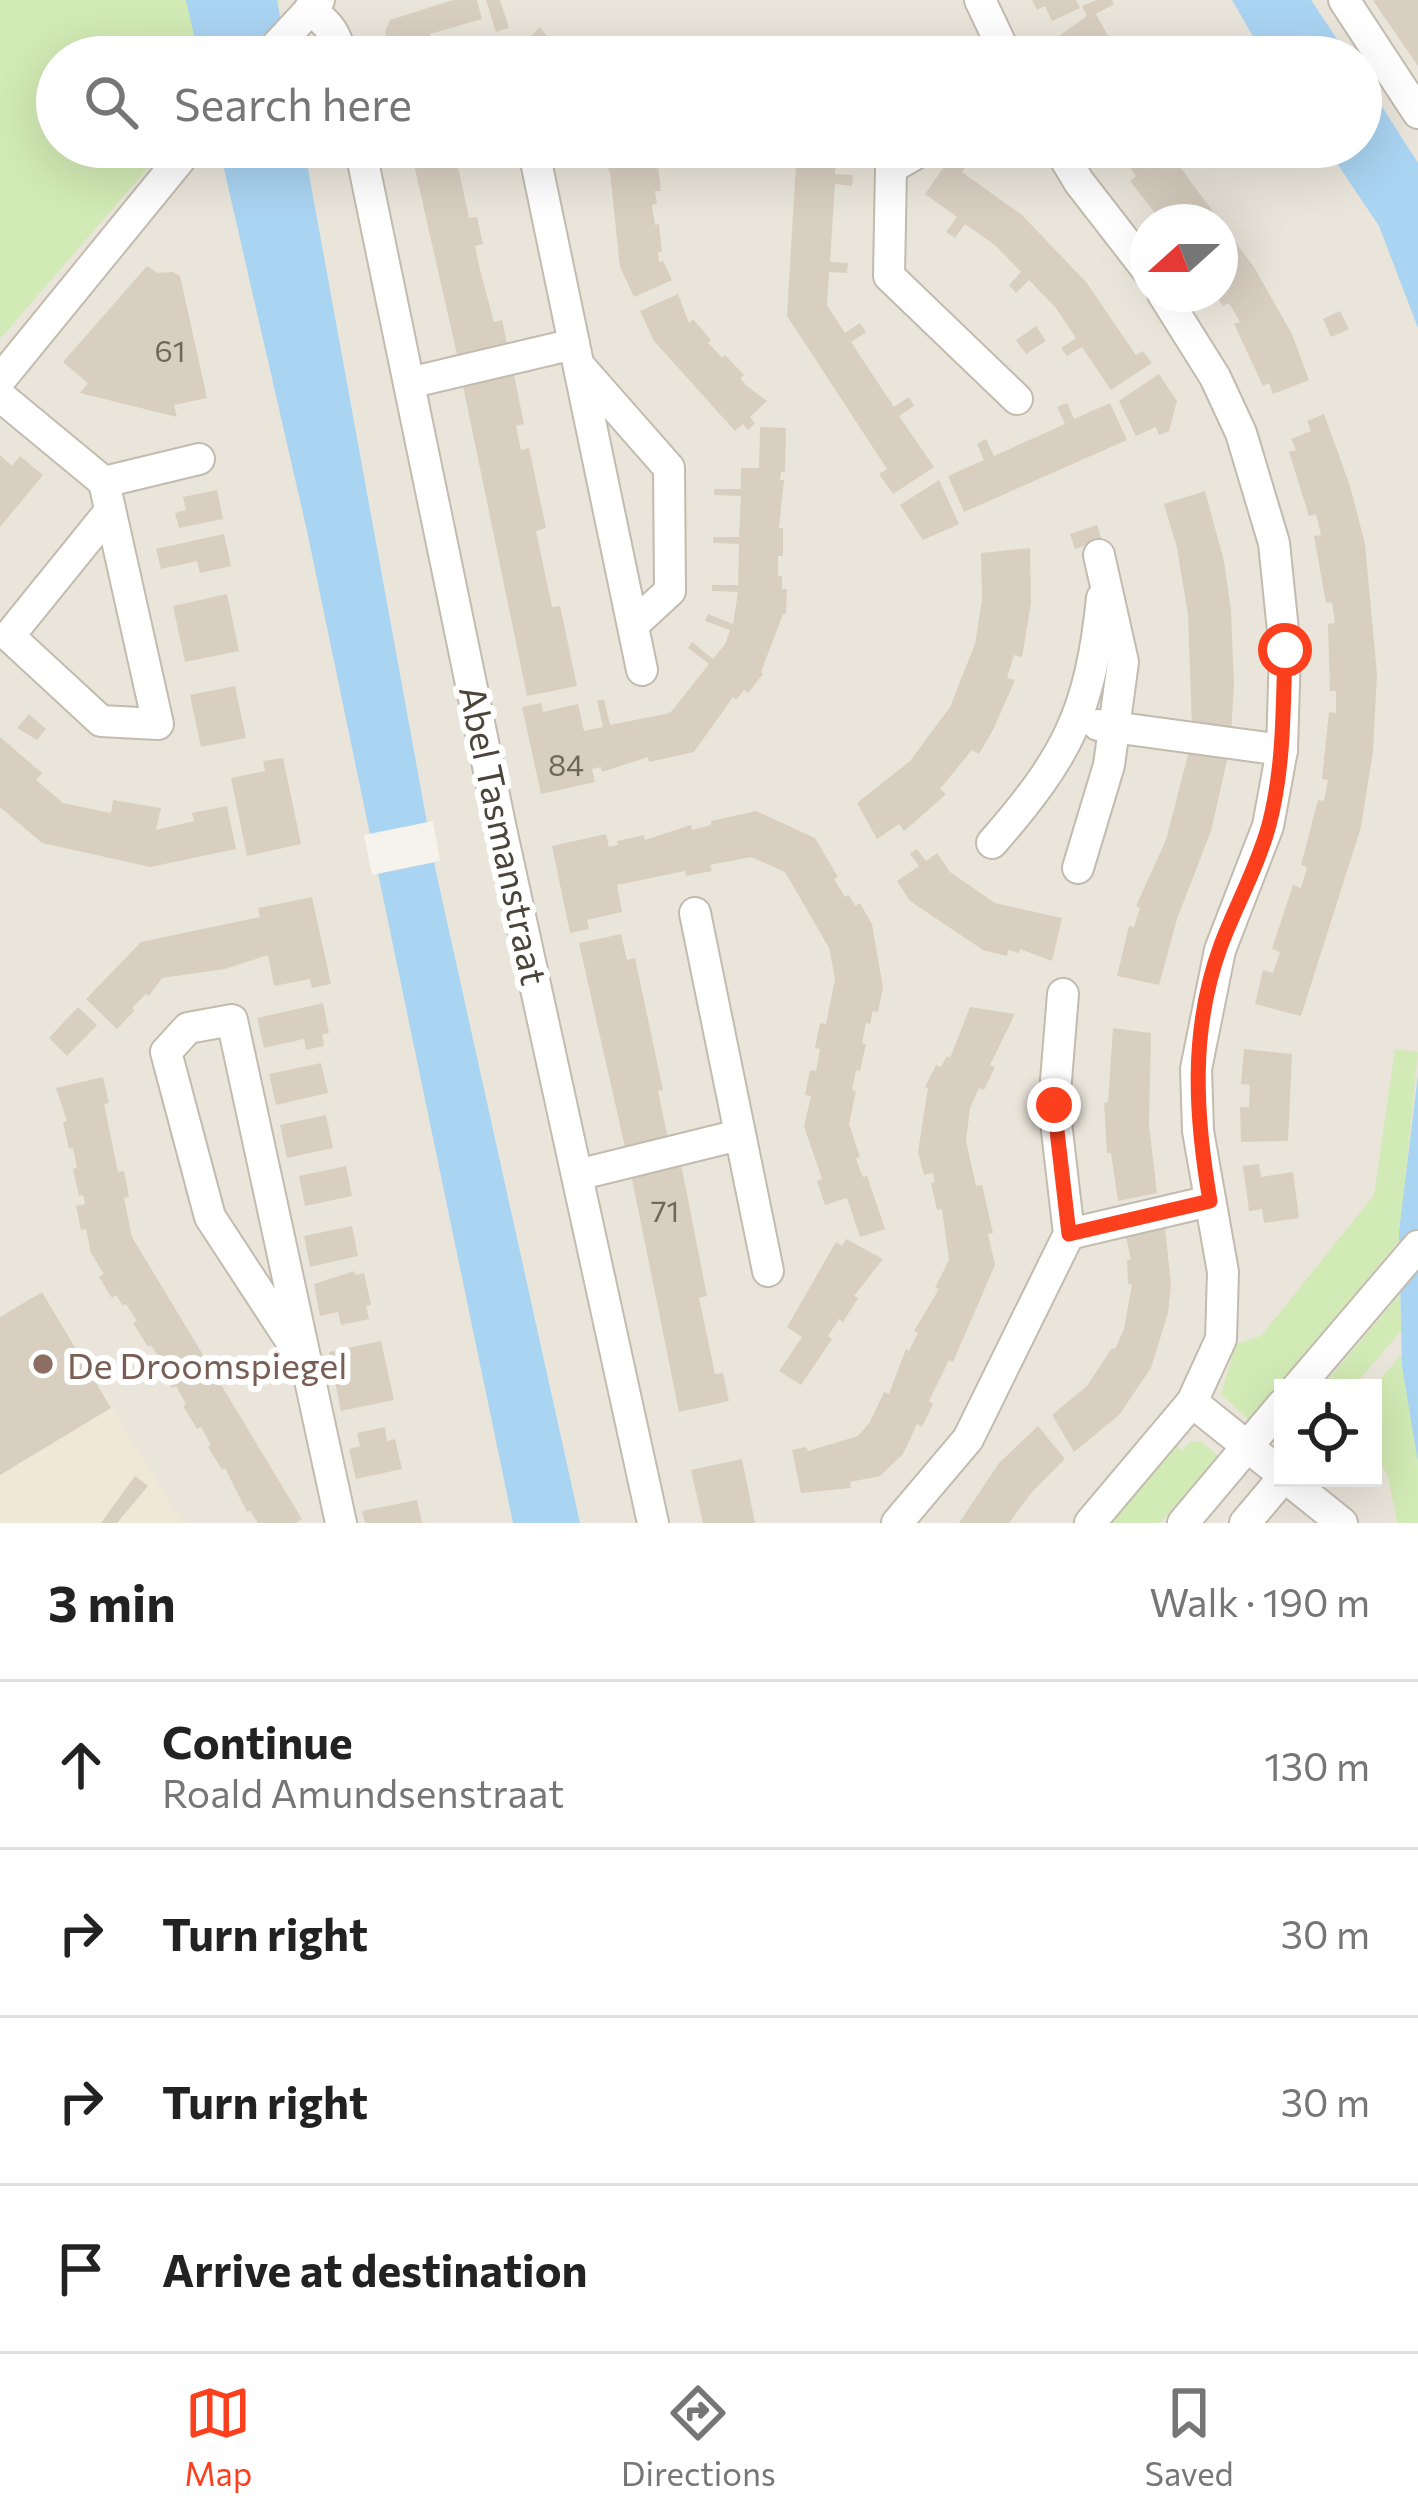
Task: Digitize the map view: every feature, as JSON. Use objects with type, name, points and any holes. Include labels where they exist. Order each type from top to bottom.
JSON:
[{"type":"street","points":[[980,0],[997,36]]},
{"type":"street","points":[[1344,0],[1368,36]]},
{"type":"street","points":[[286,36],[307,13],[326,21],[337,36]]},
{"type":"street","points":[[1382,58],[1418,113]]},
{"type":"street","points":[[0,380],[173,168]]},
{"type":"street","name":"Abel Tasmanstraat","points":[[364,168],[653,1523]]},
{"type":"street","points":[[537,168],[642,670]]},
{"type":"street","points":[[891,168],[889,276],[1017,399]]},
{"type":"street","points":[[1071,168],[1130,248]]},
{"type":"street","points":[[1090,1523],[1192,1402],[1221,1339],[1223,1272],[1198,1131],[1196,1069],[1220,950],[1268,826],[1282,750],[1285,650],[1274,543],[1240,433],[1215,377],[1174,312]]},
{"type":"street","points":[[409,383],[577,355]]},
{"type":"street","points":[[577,355],[669,468],[670,591],[633,626]]},
{"type":"street","points":[[0,396],[107,496],[158,724],[100,721],[8,635],[107,496],[199,459]]},
{"type":"street","points":[[992,843],[1033,796],[1078,722],[1095,666],[1102,596],[1099,555],[1123,662],[1109,765],[1078,868]]},
{"type":"street","points":[[1078,722],[1282,750]]},
{"type":"street","points":[[695,913],[768,1270]]},
{"type":"street","points":[[897,1523],[968,1439],[1069,1234],[1054,1105],[1063,994]]},
{"type":"street","points":[[306,1364],[210,1216],[166,1052],[188,1028],[232,1021],[306,1364],[340,1523]]},
{"type":"street","points":[[578,1175],[739,1135]]},
{"type":"street","points":[[1069,1234],[1210,1201]]},
{"type":"street","points":[[1305,1379],[1418,1246]]},
{"type":"street","points":[[1192,1402],[1274,1469]]},
{"type":"street","points":[[1184,1523],[1274,1415]]},
{"type":"street","points":[[1246,1523],[1276,1487]]},
{"type":"street","points":[[1297,1487],[1342,1523]]},
{"type":"shaded area","points":[[0,0],[1418,0],[1418,1523],[0,1523]]},
{"type":"shaded area","name":"De Droomspiegel","points":[[42,1292],[182,1523],[0,1523],[0,1317]]},
{"type":"green space","points":[[0,0],[280,0],[252,36],[36,36],[36,168],[148,168],[0,339]]},
{"type":"green space","points":[[1395,1049],[1418,1052],[1399,1241],[1283,1379],[1274,1379],[1274,1390],[1249,1420],[1221,1394],[1236,1344],[1261,1336],[1374,1195]]},
{"type":"green space","points":[[1400,1294],[1401,1331],[1360,1379],[1329,1379]]},
{"type":"green space","points":[[1402,1354],[1418,1462],[1418,1523],[1397,1523],[1382,1467],[1381,1379]]},
{"type":"green space","points":[[1191,1441],[1202,1442],[1218,1456],[1160,1523],[1109,1523],[1175,1445],[1182,1451]]},
{"type":"water","points":[[186,0],[277,0],[284,36],[194,36]]},
{"type":"water","points":[[1232,0],[1311,0],[1335,36],[1253,36]]},
{"type":"water","points":[[1382,107],[1418,163],[1418,328],[1379,226],[1340,168],[1382,168]]},
{"type":"water","points":[[224,168],[308,168],[436,872],[580,1523],[513,1523],[307,531]]},
{"type":"water","points":[[1418,1074],[1418,1462],[1402,1366],[1399,1232]]},
{"type":"pier","points":[[433,821],[440,861],[372,875],[364,835]]},
{"type":"building","points":[[453,0],[477,0],[482,19],[430,36],[386,36],[390,20]]},
{"type":"building","points":[[486,0],[500,0],[509,28],[496,32]]},
{"type":"building","points":[[1032,0],[1076,0],[1080,8],[1052,21],[1045,6],[1037,10]]},
{"type":"building","points":[[1112,0],[1114,4],[1096,14],[1108,36],[1059,36],[1087,16],[1082,6]]},
{"type":"building","points":[[1373,0],[1418,0],[1418,66],[1378,8]]},
{"type":"building","points":[[415,168],[458,168],[469,218],[477,217],[483,244],[475,246],[494,322],[502,320],[508,348],[458,359]]},
{"type":"building","points":[[608,168],[658,168],[661,191],[655,191],[657,204],[652,205],[655,225],[659,224],[659,262],[663,261],[672,280],[634,297],[620,267]]},
{"type":"building","points":[[796,168],[835,168],[835,174],[853,175],[852,186],[835,184],[830,262],[848,263],[847,273],[829,272],[827,305],[845,333],[860,323],[866,332],[851,342],[894,407],[909,397],[914,406],[899,416],[934,467],[893,494],[879,474],[887,469],[787,316]]},
{"type":"building","points":[[943,168],[965,168],[962,172],[1022,215],[1086,282],[1136,355],[1143,351],[1152,363],[1111,390],[1082,347],[1067,356],[1061,348],[1076,338],[1055,307],[1029,280],[1016,293],[1009,285],[1021,272],[965,224],[955,238],[946,232],[957,217],[925,194]]},
{"type":"building","points":[[1130,168],[1181,168],[1207,204],[1148,204],[1130,181],[1136,176]]},
{"type":"building","points":[[1238,245],[1292,334],[1309,380],[1273,394],[1269,383],[1263,386],[1234,324],[1240,322],[1234,312],[1238,312]]},
{"type":"building","points":[[147,266],[180,276],[207,398],[174,405],[177,417],[80,393],[88,383],[63,362]]},
{"type":"building","points":[[678,294],[689,323],[693,319],[711,340],[708,343],[767,401],[750,417],[755,423],[748,430],[743,424],[735,431],[654,341],[640,311]]},
{"type":"building","points":[[1340,311],[1349,329],[1331,337],[1323,319]]},
{"type":"building","points":[[1036,326],[1046,341],[1026,354],[1016,340]]},
{"type":"building","points":[[513,370],[524,424],[516,426],[521,450],[529,448],[546,528],[536,531],[552,607],[560,606],[577,686],[527,696],[462,381]]},
{"type":"building","points":[[1159,374],[1177,401],[1169,431],[1159,435],[1156,427],[1136,436],[1119,401]]},
{"type":"building","points":[[1067,403],[1074,419],[1110,403],[1127,440],[964,512],[948,476],[984,460],[977,444],[986,439],[994,456],[1065,424],[1057,407]]},
{"type":"building","points":[[1324,414],[1365,544],[1377,674],[1373,751],[1361,827],[1301,1016],[1255,1004],[1263,970],[1273,973],[1280,952],[1272,949],[1293,885],[1301,888],[1307,867],[1301,865],[1328,780],[1322,779],[1329,712],[1336,713],[1336,691],[1330,691],[1328,624],[1335,623],[1332,602],[1326,603],[1314,536],[1321,535],[1316,514],[1309,516],[1289,452],[1296,450],[1291,439],[1311,431],[1307,421]]},
{"type":"building","points":[[760,427],[786,428],[785,472],[780,480],[784,480],[779,528],[783,528],[783,556],[778,556],[778,576],[782,576],[782,589],[787,589],[786,614],[763,674],[748,693],[744,690],[736,700],[733,697],[694,752],[649,762],[648,757],[602,772],[601,767],[592,769],[595,782],[541,794],[522,707],[541,703],[543,712],[578,704],[584,731],[603,727],[597,701],[604,699],[610,725],[670,713],[709,664],[688,648],[692,642],[713,659],[725,644],[730,630],[705,621],[708,614],[733,624],[738,592],[712,591],[712,585],[738,585],[739,544],[713,543],[713,537],[739,537],[741,496],[714,495],[714,489],[741,489],[741,468],[759,468]]},
{"type":"building","points":[[0,455],[12,466],[20,456],[43,475],[0,527]]},
{"type":"building","points":[[939,480],[959,524],[923,540],[900,505]]},
{"type":"building","points":[[217,490],[223,519],[179,528],[175,513],[186,510],[183,497]]},
{"type":"building","points":[[1205,491],[1224,561],[1231,610],[1231,734],[1192,729],[1188,615],[1164,504]]},
{"type":"building","points":[[1097,525],[1102,540],[1075,549],[1070,534]]},
{"type":"building","points":[[224,534],[231,566],[200,573],[197,561],[161,569],[156,549]]},
{"type":"building","points":[[1030,548],[1031,603],[1022,657],[1014,655],[1007,678],[1015,680],[993,730],[979,754],[972,750],[940,789],[946,794],[904,831],[899,824],[877,839],[857,803],[910,761],[950,707],[975,644],[982,599],[981,553]]},
{"type":"building","points":[[227,594],[239,651],[185,662],[173,606]]},
{"type":"building","points":[[235,686],[246,738],[201,747],[190,695]]},
{"type":"building","points":[[29,714],[46,729],[37,740],[17,728]]},
{"type":"building","points":[[0,737],[42,773],[36,780],[63,803],[111,813],[113,800],[161,808],[156,830],[194,821],[192,813],[227,806],[236,849],[150,867],[42,843],[0,807]]},
{"type":"building","points":[[1189,751],[1228,756],[1211,831],[1177,919],[1159,985],[1117,976],[1129,926],[1134,927],[1140,908],[1136,906],[1166,840]]},
{"type":"building","points":[[283,758],[301,844],[247,856],[231,778],[265,771],[263,761]]},
{"type":"building","points":[[756,811],[815,838],[845,897],[849,895],[855,906],[860,903],[872,924],[883,988],[878,1012],[873,1011],[870,1024],[866,1023],[849,1124],[859,1168],[867,1176],[885,1229],[860,1237],[847,1198],[825,1205],[817,1181],[822,1179],[804,1126],[811,1096],[805,1095],[810,1070],[816,1071],[820,1023],[826,1024],[835,979],[829,948],[785,872],[751,857],[710,865],[712,871],[686,876],[685,871],[617,885],[622,912],[587,920],[589,929],[570,933],[552,846],[606,834],[609,847],[618,845],[617,841],[644,835],[645,840],[691,825],[692,830]]},
{"type":"building","points":[[917,849],[926,861],[937,853],[950,872],[995,903],[1062,918],[1052,961],[1020,949],[1019,953],[1008,950],[1007,956],[983,950],[910,901],[897,881],[919,866],[910,854]]},
{"type":"building","points":[[312,897],[331,984],[312,988],[310,979],[274,986],[268,955],[225,969],[162,978],[117,1029],[86,999],[141,942],[260,917],[258,908]]},
{"type":"building","points":[[621,934],[627,960],[635,958],[663,1090],[658,1091],[669,1144],[626,1152],[579,943]]},
{"type":"building","points":[[323,1003],[329,1033],[322,1034],[324,1046],[306,1050],[304,1039],[264,1048],[257,1018]]},
{"type":"building","points":[[78,1007],[97,1025],[67,1056],[49,1038]]},
{"type":"building","points":[[970,1007],[1015,1014],[990,1065],[995,1067],[984,1090],[979,1088],[970,1108],[966,1141],[976,1186],[982,1185],[995,1265],[953,1362],[949,1360],[929,1401],[933,1404],[922,1427],[917,1424],[903,1454],[880,1476],[850,1482],[851,1488],[801,1493],[792,1450],[806,1447],[808,1451],[858,1436],[884,1392],[889,1394],[906,1349],[918,1333],[914,1331],[939,1289],[935,1288],[949,1260],[942,1209],[937,1210],[931,1183],[935,1182],[933,1173],[924,1175],[918,1152],[925,1087],[936,1065],[941,1067],[950,1058]]},
{"type":"building","points":[[1113,1028],[1151,1033],[1149,1124],[1157,1193],[1118,1201],[1111,1153],[1107,1153],[1104,1103],[1108,1102]]},
{"type":"building","points":[[1244,1049],[1292,1054],[1288,1141],[1241,1142],[1240,1107],[1249,1107],[1250,1085],[1241,1084]]},
{"type":"building","points":[[321,1063],[328,1093],[276,1105],[269,1074]]},
{"type":"building","points":[[103,1077],[118,1172],[124,1171],[129,1197],[124,1198],[132,1237],[302,1519],[296,1523],[258,1523],[247,1512],[201,1427],[197,1429],[176,1386],[172,1388],[158,1365],[157,1354],[133,1323],[137,1321],[126,1304],[116,1295],[112,1298],[99,1277],[104,1274],[91,1253],[86,1229],[81,1230],[76,1206],[85,1204],[83,1195],[79,1196],[73,1148],[69,1149],[63,1122],[67,1121],[56,1088]]},
{"type":"building","points":[[326,1115],[333,1148],[287,1158],[280,1125]]},
{"type":"building","points":[[681,1164],[707,1296],[699,1298],[715,1374],[723,1373],[729,1401],[679,1412],[631,1174]]},
{"type":"building","points":[[1259,1164],[1261,1177],[1293,1172],[1299,1218],[1264,1223],[1262,1209],[1249,1211],[1243,1166]]},
{"type":"building","points":[[346,1166],[352,1196],[305,1206],[299,1176]]},
{"type":"building","points":[[352,1226],[358,1256],[310,1267],[304,1236]]},
{"type":"building","points":[[1165,1227],[1171,1285],[1168,1313],[1151,1368],[1119,1415],[1074,1452],[1052,1415],[1087,1386],[1124,1329],[1132,1284],[1128,1284],[1127,1260],[1131,1259],[1126,1237]]},
{"type":"building","points":[[846,1239],[883,1259],[854,1296],[858,1298],[843,1322],[839,1319],[828,1336],[832,1339],[801,1385],[779,1371],[802,1337],[787,1327],[836,1242],[842,1246]]},
{"type":"building","points":[[355,1271],[355,1275],[364,1273],[369,1319],[341,1325],[338,1312],[320,1316],[314,1284]]},
{"type":"building","points":[[42,1292],[111,1408],[0,1475],[0,1317]]},
{"type":"building","points":[[381,1341],[394,1400],[341,1411],[329,1352]]},
{"type":"building","points":[[1038,1426],[1065,1459],[1009,1523],[959,1523],[999,1463]]},
{"type":"building","points":[[385,1427],[387,1441],[395,1439],[402,1469],[356,1479],[349,1449],[360,1446],[357,1433]]},
{"type":"building","points":[[742,1459],[755,1523],[703,1523],[691,1470]]},
{"type":"building","points":[[135,1476],[148,1486],[117,1523],[101,1523]]},
{"type":"building","points":[[417,1500],[422,1523],[365,1523],[362,1511]]},
{"type":"place","name":"De Droomspiegel","points":[[43,1364]]},
{"type":"route","points":[[1054,1105],[1069,1234],[1210,1201],[1198,1131],[1196,1069],[1220,950],[1268,826],[1282,750],[1285,650]]}]
